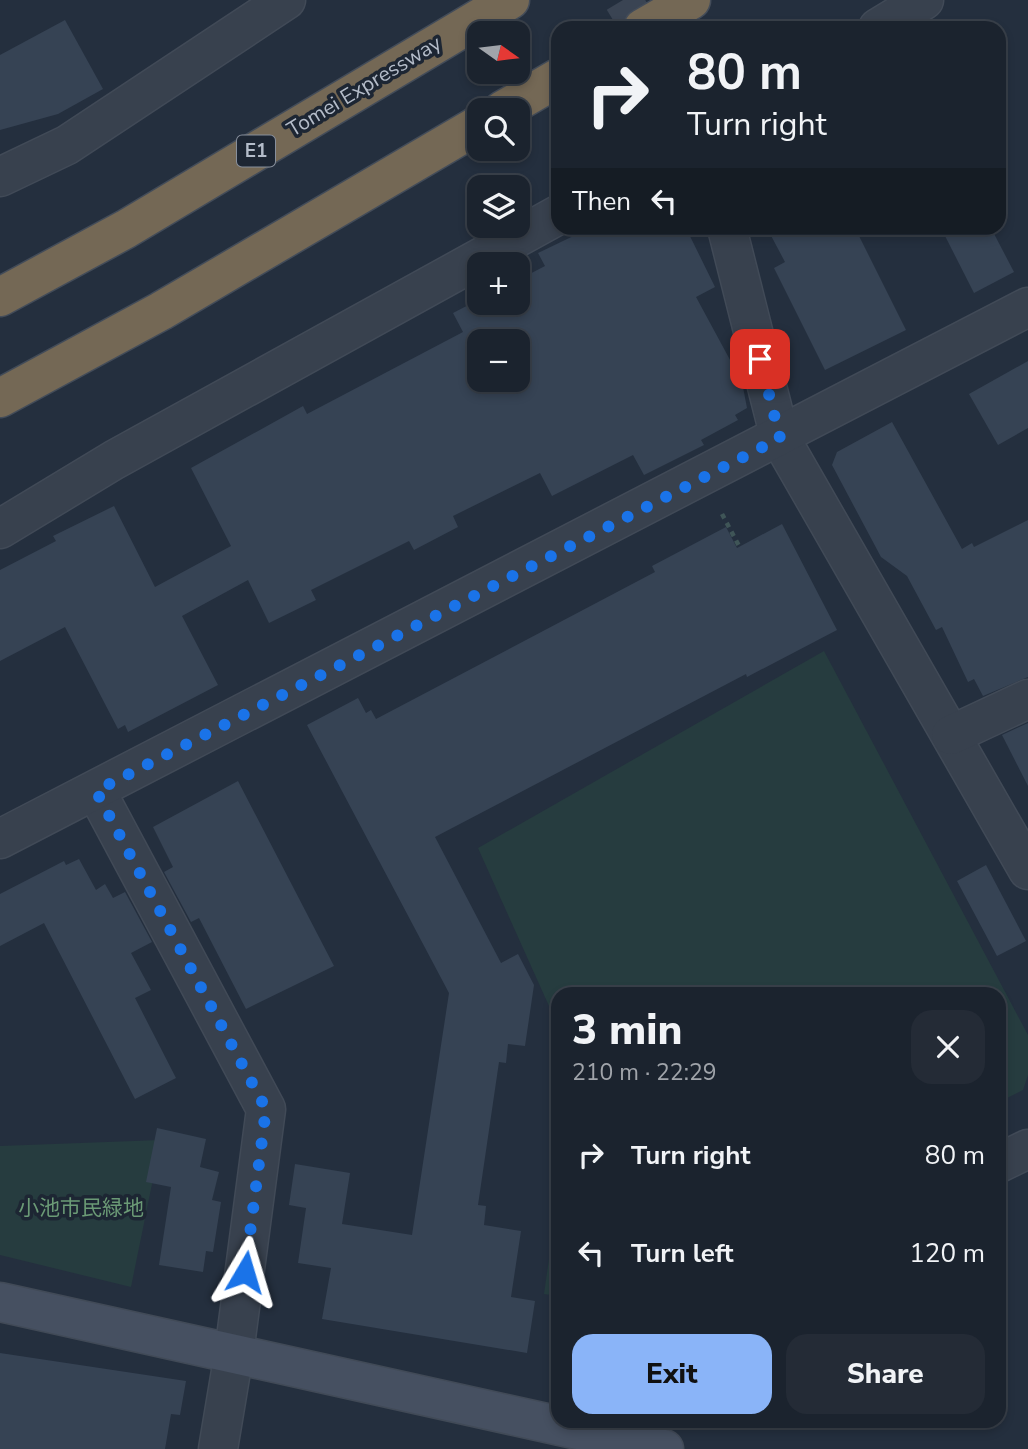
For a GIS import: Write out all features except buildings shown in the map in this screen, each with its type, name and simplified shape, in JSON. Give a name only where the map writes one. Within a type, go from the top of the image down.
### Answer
[{"type":"highway","name":"Tomei Expressway","points":[[0,297],[126,229],[510,0]]},
{"type":"highway","points":[[655,21],[691,0]]},
{"type":"highway","points":[[524,98],[551,82]]},
{"type":"highway","points":[[0,398],[162,311],[467,132]]},
{"type":"street","points":[[0,177],[67,145],[286,0]]},
{"type":"street","points":[[890,21],[924,0]]},
{"type":"street","points":[[0,529],[114,460],[551,219]]},
{"type":"street","points":[[729,235],[780,438],[1028,870]]},
{"type":"street","points":[[0,839],[780,438],[1028,307]]},
{"type":"street","points":[[951,735],[1028,699]]},
{"type":"street","points":[[96,791],[266,1109],[234,1353],[218,1449]]},
{"type":"street","points":[[1006,1160],[1028,1149]]},
{"type":"street","points":[[0,1302],[551,1418]]},
{"type":"street","points":[[593,1428],[664,1449]]},
{"type":"path","points":[[722,514],[739,546]]},
{"type":"green space","points":[[824,651],[1002,987],[551,987],[551,1010],[478,848]]},
{"type":"green space","points":[[1006,994],[1028,1035],[1028,1075],[1023,1090],[1006,1098]]},
{"type":"green space","name":"小池市民緑地","points":[[161,1140],[131,1287],[0,1255],[0,1146]]},
{"type":"green space","points":[[551,1244],[551,1295],[544,1294]]},
{"type":"tunnel","points":[[623,0],[636,21]]},
{"type":"route","points":[[245,1272],[266,1109],[96,791],[780,438],[760,359]]}]
